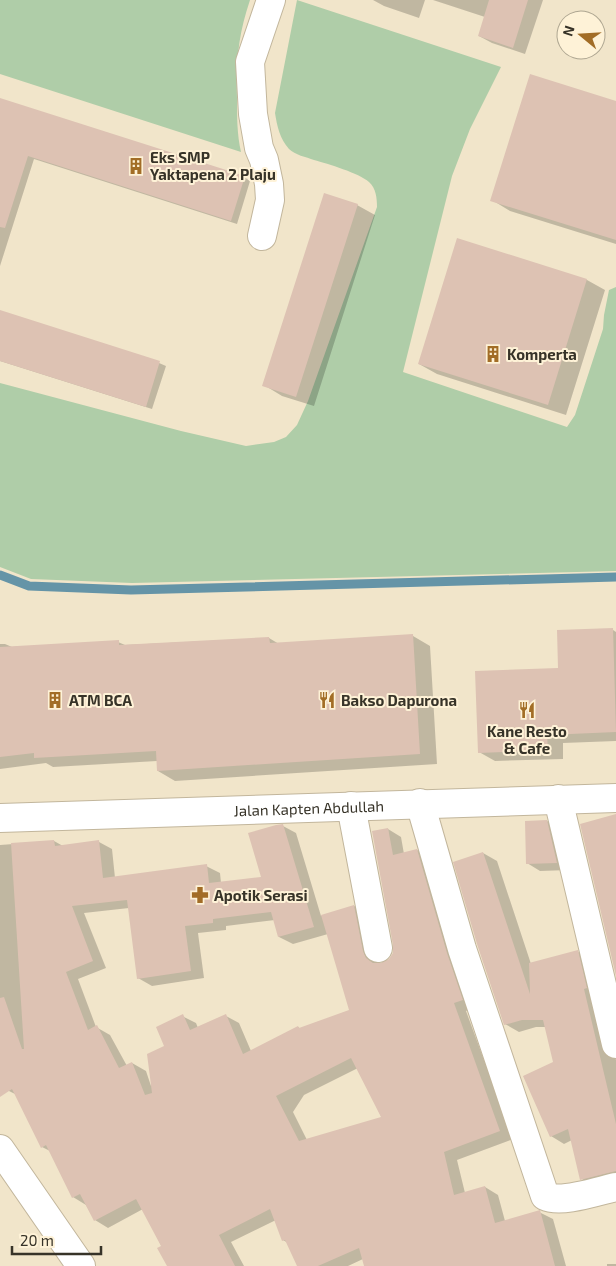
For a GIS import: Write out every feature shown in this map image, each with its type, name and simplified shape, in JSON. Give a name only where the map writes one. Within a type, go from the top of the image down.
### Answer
[{"type":"street","points":[[262,236],[270,200],[269,184],[264,160],[259,148],[253,114],[250,62],[271,0]]},
{"type":"street","name":"Jalan Kapten Abdullah","points":[[0,818],[616,798]]},
{"type":"street","points":[[558,799],[616,1044]]},
{"type":"street","points":[[420,803],[462,949],[541,1189],[545,1196],[551,1199],[616,1187]]},
{"type":"street","points":[[351,806],[378,948]]},
{"type":"street","points":[[0,1149],[81,1266]]},
{"type":"green space","points":[[0,0],[250,0],[240,37],[238,60],[237,119],[241,152],[0,74]]},
{"type":"green space","points":[[297,0],[501,67],[470,129],[452,176],[403,372],[567,427],[575,415],[603,329],[609,290],[616,287],[616,571],[132,583],[31,579],[0,567],[0,383],[181,431],[246,446],[274,442],[286,437],[297,425],[308,401],[377,207],[375,190],[369,182],[351,172],[294,153],[283,141],[279,132],[275,113]]},
{"type":"building","points":[[489,0],[528,0],[513,48],[478,36]]},
{"type":"building","points":[[530,74],[616,101],[616,240],[490,201]]},
{"type":"building","name":"Eks SMP Yaktapena 2 Plaju","points":[[0,98],[245,176],[231,221],[28,156],[5,228],[0,227]]},
{"type":"building","points":[[324,193],[358,204],[296,397],[262,386]]},
{"type":"building","points":[[457,238],[587,279],[548,405],[418,364]]},
{"type":"building","points":[[0,310],[160,361],[146,407],[0,361]]},
{"type":"building","points":[[613,628],[616,732],[547,735],[548,750],[478,753],[475,671],[558,668],[557,630]]},
{"type":"building","points":[[413,634],[420,754],[157,771],[156,751],[34,758],[34,753],[0,757],[0,647],[119,640],[119,645],[269,637],[270,643]]},
{"type":"building","points":[[616,814],[616,976],[580,824]]},
{"type":"building","points":[[547,820],[557,863],[526,864],[525,821]]},
{"type":"building","points":[[283,824],[314,927],[278,937],[271,912],[213,919],[213,923],[185,926],[191,971],[137,979],[127,900],[72,906],[93,961],[66,972],[88,1030],[97,1025],[119,1068],[132,1062],[145,1095],[152,1093],[147,1054],[164,1046],[156,1027],[183,1014],[190,1030],[226,1014],[243,1054],[298,1026],[299,1028],[349,1010],[321,915],[354,905],[366,958],[373,963],[381,963],[389,959],[393,953],[393,945],[372,831],[388,828],[393,855],[417,849],[447,953],[463,1000],[454,1003],[500,1131],[444,1152],[454,1195],[485,1186],[495,1223],[540,1210],[555,1266],[364,1266],[359,1248],[318,1266],[297,1266],[285,1240],[282,1241],[270,1209],[219,1235],[235,1266],[167,1266],[157,1248],[161,1246],[136,1199],[94,1221],[80,1194],[72,1198],[46,1145],[41,1148],[12,1089],[0,1097],[0,998],[4,997],[22,1049],[24,1049],[11,843],[54,840],[55,846],[99,840],[103,878],[207,864],[209,883],[261,877],[248,833]],"holes":[[[351,1058],[381,1117],[299,1141],[276,1096]]]},
{"type":"building","points":[[483,852],[530,994],[529,963],[578,950],[587,988],[584,989],[616,1124],[616,1171],[580,1180],[568,1129],[550,1137],[523,1076],[553,1062],[543,1020],[522,1020],[504,1025],[477,944],[453,862]]},
{"type":"waterway","points":[[0,575],[29,586],[131,590],[616,577]]},
{"type":"place","name":"Eks SMP Yaktapena 2 Plaju","points":[[136,166]]},
{"type":"place","name":"Komperta","points":[[493,354]]},
{"type":"place","name":"ATM BCA","points":[[55,700]]},
{"type":"place","name":"Bakso Dapurona","points":[[327,700]]},
{"type":"place","name":"Kane Resto & Cafe","points":[[527,710]]},
{"type":"place","name":"Apotik Serasi","points":[[200,895]]}]
